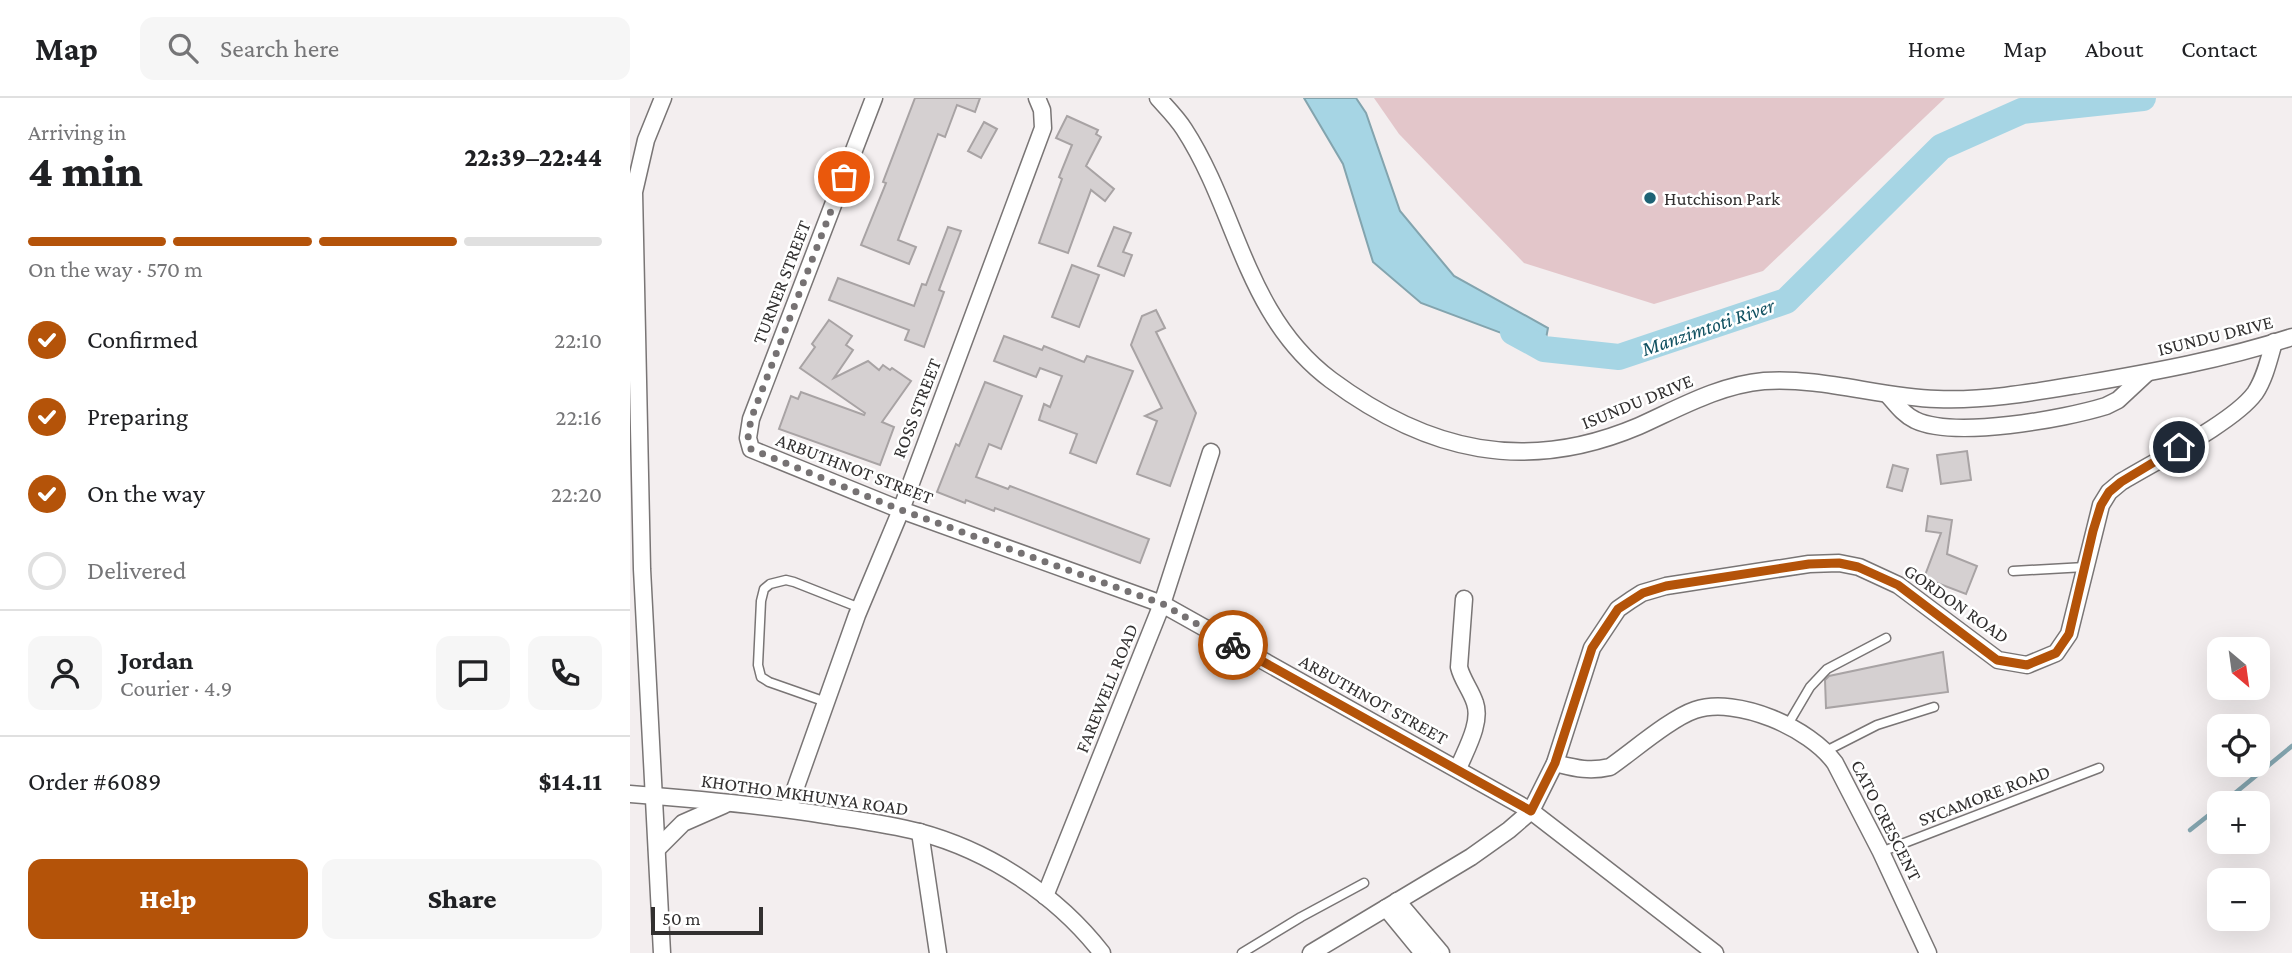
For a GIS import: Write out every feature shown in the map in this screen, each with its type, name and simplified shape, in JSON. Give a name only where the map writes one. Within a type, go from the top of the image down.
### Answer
[{"type":"street","points":[[663,98],[646,140],[634,192],[642,569],[663,953]]},
{"type":"street","name":"TURNER STREET","points":[[749,444],[751,419],[874,98]]},
{"type":"street","name":"ROSS STREET","points":[[788,809],[860,608],[901,510],[1043,128],[1042,110],[1037,98]]},
{"type":"street","name":"ISUNDU DRIVE","points":[[1158,98],[1183,127],[1206,169],[1245,263],[1282,329],[1328,378],[1386,417],[1448,442],[1504,452],[1537,453],[1582,446],[1635,428],[1717,391],[1762,382],[1820,383],[1888,395],[1972,399],[2016,395],[2147,373],[2292,337]]},
{"type":"street","name":"GORDON ROAD","points":[[1531,811],[1555,763],[1592,648],[1618,609],[1643,593],[1666,586],[1809,564],[1839,563],[1858,567],[1898,585],[1997,660],[2027,665],[2056,653],[2069,634],[2101,505],[2109,492],[2238,410],[2255,393],[2274,342]]},
{"type":"street","name":"ISUNDU DRIVE","points":[[1888,395],[1903,412],[1916,421],[1965,428],[2001,425],[2091,411],[2106,406],[2118,400],[2147,373]]},
{"type":"street","name":"ARBUTHNOT STREET","points":[[749,444],[751,449],[768,457],[901,510],[1163,604],[1531,811],[1715,953]]},
{"type":"street","name":"FAREWELL ROAD","points":[[1045,896],[1163,604],[1211,452]]},
{"type":"street","points":[[1458,769],[1477,708],[1459,667],[1464,599]]},
{"type":"street","name":"CATO CRESCENT","points":[[1555,763],[1581,770],[1610,767],[1695,710],[1720,706],[1764,716],[1801,733],[1826,751],[1881,852],[1928,953]]},
{"type":"street","name":"KHOTHO MKHUNYA ROAD","points":[[630,794],[788,809],[920,832],[959,845],[1027,882],[1090,937],[1102,953]]},
{"type":"street","points":[[657,849],[683,823],[730,803]]},
{"type":"street","points":[[1315,952],[1471,857],[1531,811]]},
{"type":"street","points":[[920,832],[938,953]]},
{"type":"street","points":[[1392,905],[1423,953]]},
{"type":"street","points":[[1392,905],[1441,953]]},
{"type":"lane","points":[[2013,571],[2085,567]]},
{"type":"lane","points":[[826,702],[761,677],[758,665],[762,593],[770,583],[786,580],[860,608]]},
{"type":"lane","points":[[1787,726],[1810,687],[1827,669],[1886,638]]},
{"type":"lane","points":[[1826,751],[1877,725],[1934,707]]},
{"type":"lane","name":"SYCAMORE ROAD","points":[[1881,852],[2098,768]]},
{"type":"lane","points":[[1242,953],[1364,883]]},
{"type":"shaded area","name":"Hutchison Park","points":[[1374,98],[1945,98],[1763,271],[1654,304],[1524,263],[1399,134]]},
{"type":"water","points":[[1304,98],[1356,98],[1366,113],[1400,211],[1454,276],[1548,328],[1544,349],[1421,303],[1373,262],[1343,164]]},
{"type":"building","points":[[915,98],[980,98],[975,112],[957,105],[945,137],[938,134],[898,240],[916,247],[909,264],[861,245]]},
{"type":"building","points":[[1067,116],[1098,130],[1096,134],[1101,137],[1086,166],[1114,189],[1105,201],[1091,190],[1068,253],[1039,243],[1062,179],[1059,177],[1072,145],[1056,138]]},
{"type":"building","points":[[984,122],[997,129],[981,158],[968,151]]},
{"type":"building","points":[[948,227],[961,231],[939,290],[944,292],[924,347],[905,340],[909,330],[829,300],[838,278],[914,306],[922,284],[926,285]]},
{"type":"building","points":[[1114,227],[1131,233],[1123,252],[1132,255],[1124,276],[1098,266]]},
{"type":"building","points":[[1072,265],[1099,275],[1079,327],[1052,317]]},
{"type":"building","points":[[1156,310],[1165,328],[1156,332],[1196,413],[1170,486],[1137,474],[1157,421],[1145,416],[1162,408],[1131,345],[1142,316]]},
{"type":"building","points":[[829,320],[852,336],[846,345],[853,350],[834,378],[868,361],[879,370],[883,365],[890,370],[892,368],[911,381],[882,422],[894,427],[880,465],[779,429],[791,396],[798,399],[801,392],[864,415],[865,413],[800,368],[815,347],[812,344]]},
{"type":"building","points":[[1004,336],[1042,350],[1044,346],[1084,362],[1087,356],[1133,371],[1096,463],[1070,453],[1077,434],[1039,420],[1044,404],[1050,407],[1062,376],[1040,368],[1036,377],[994,361]]},
{"type":"building","points":[[985,382],[1022,396],[1001,449],[989,444],[976,477],[1008,489],[1010,486],[1149,539],[1140,563],[995,508],[994,511],[966,500],[965,503],[937,492]]},
{"type":"building","points":[[1967,451],[1971,480],[1941,484],[1937,455]]},
{"type":"building","points":[[1893,465],[1908,469],[1902,491],[1887,487]]},
{"type":"building","points":[[1928,516],[1952,520],[1947,554],[1977,566],[1966,594],[1924,578],[1941,533],[1926,531]]},
{"type":"building","points":[[1943,652],[1948,692],[1826,708],[1825,680],[1829,676]]},
{"type":"waterway","name":"Manzimtoti River","points":[[1513,332],[1544,349],[1619,357],[1786,301],[1941,147],[2022,111],[2143,98]]},
{"type":"waterway","points":[[2238,791],[2292,746]]},
{"type":"waterway","points":[[2190,830],[2207,817]]},
{"type":"way so far","points":[[844,177],[751,419],[748,438],[751,449],[901,510],[1163,604],[1233,645]]},
{"type":"place","name":"Hutchison Park","points":[[1650,198]]},
{"type":"route","points":[[1233,645],[1531,811],[1555,763],[1592,648],[1618,609],[1643,593],[1666,586],[1809,564],[1839,563],[1877,574],[1898,585],[1997,660],[2027,665],[2056,653],[2069,634],[2093,531],[2101,505],[2109,492],[2179,447]]}]
